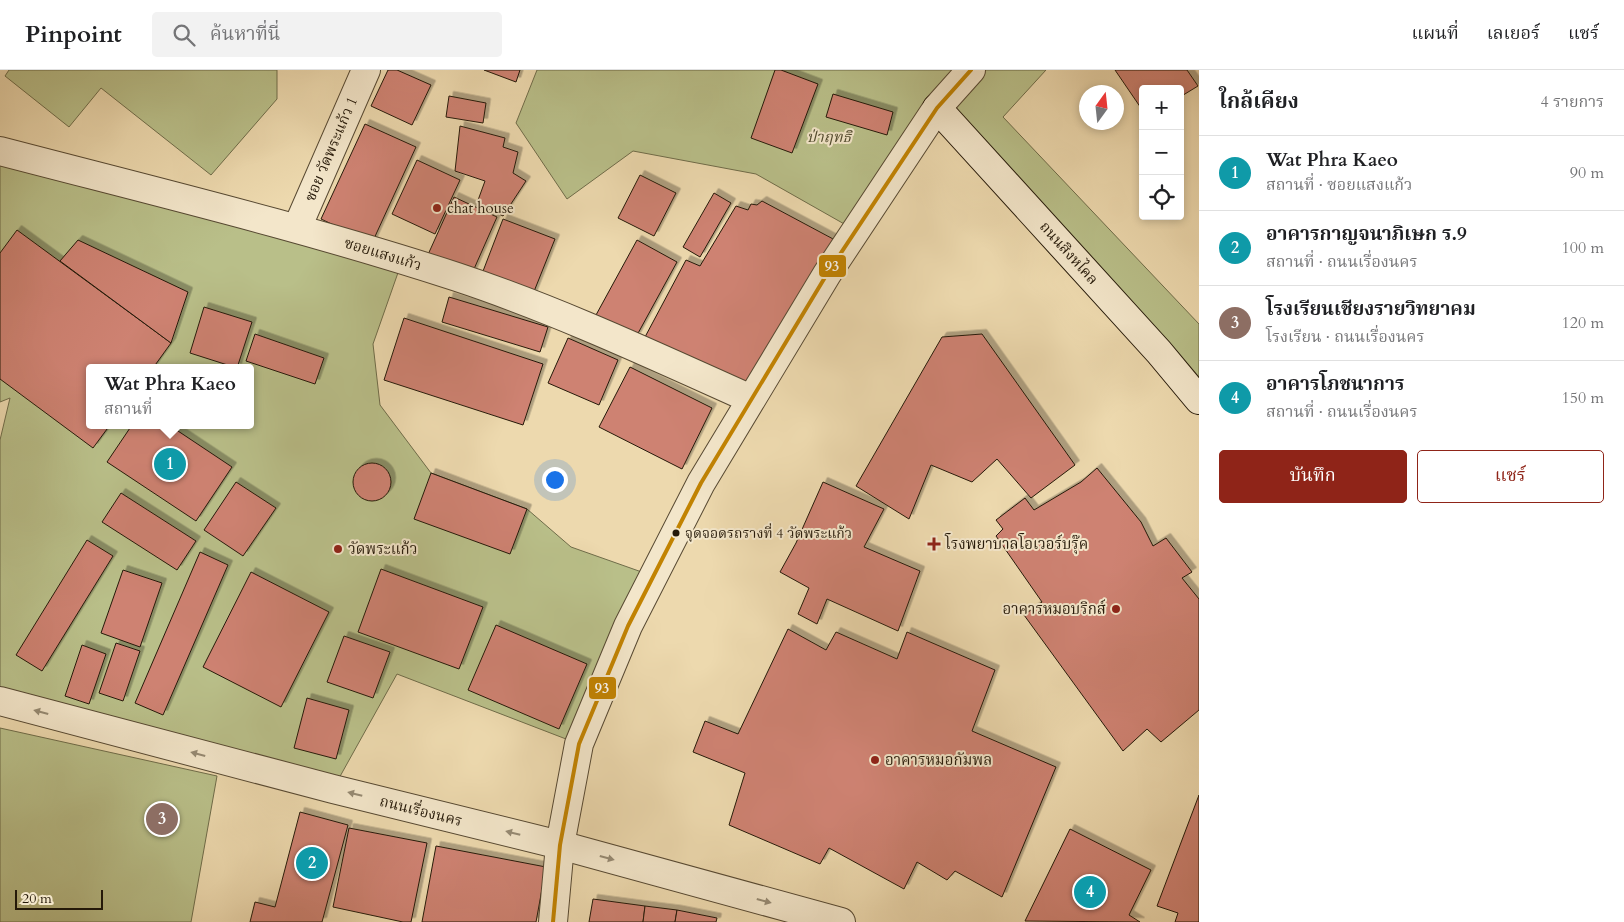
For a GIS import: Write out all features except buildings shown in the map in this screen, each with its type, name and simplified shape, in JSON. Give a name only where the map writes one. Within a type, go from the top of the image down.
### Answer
[{"type":"street","points":[[553,922],[560,845],[579,744],[628,626],[701,483],[827,274],[937,108],[971,70]]},
{"type":"street","name":"ซอย วัดพระแก้ว 1","points":[[297,228],[360,72]]},
{"type":"street","name":"ถนนสิงหไคล","points":[[937,108],[1159,352],[1199,400]]},
{"type":"street","name":"ซอยแสงแก้ว","points":[[0,151],[297,228],[458,278],[586,326],[751,399]]},
{"type":"street","name":"ถนนเรื่องนคร","points":[[0,702],[333,789],[560,845],[841,922]]},
{"type":"green space","points":[[9,70],[277,70],[277,99],[211,175],[101,88],[69,127],[5,76]]},
{"type":"green space","name":"ป่าฤทธิ","points":[[537,70],[1046,70],[1003,117],[1199,324],[1199,390],[938,108],[846,225],[756,174],[633,151],[567,199],[516,123]]},
{"type":"green space","name":"วัดพระแก้ว","points":[[0,154],[400,267],[373,344],[380,405],[431,473],[527,509],[571,547],[653,576],[579,744],[397,674],[333,789],[0,701],[0,440],[10,398],[0,402]]},
{"type":"green space","points":[[0,728],[217,776],[191,922],[0,922]]},
{"type":"transit line","name":"93","points":[[553,922],[560,845],[579,744],[628,626],[701,483],[827,274],[937,108],[971,70]]},
{"type":"place","name":"chat house","points":[[437,208]]},
{"type":"place","name":"Wat Phra Kaeo","points":[[170,464]]},
{"type":"place","name":"จุดจอดรถรางที่ 4 วัดพระแก้ว","points":[[676,533]]},
{"type":"place","name":"โรงพยาบาลโอเวอร์บรุ๊ค","points":[[934,544]]},
{"type":"place","name":"วัดพระแก้ว","points":[[338,549]]},
{"type":"place","name":"อาคารหมอบริกส์","points":[[1116,609]]},
{"type":"place","name":"อาคารหมอกัมพล","points":[[875,760]]},
{"type":"place","name":"โรงเรียนเชียงรายวิทยาคม","points":[[162,819]]},
{"type":"place","name":"อาคารกาญจนาภิเษก ร.9","points":[[312,863]]},
{"type":"place","name":"อาคารโภชนาการ","points":[[1090,892]]}]
